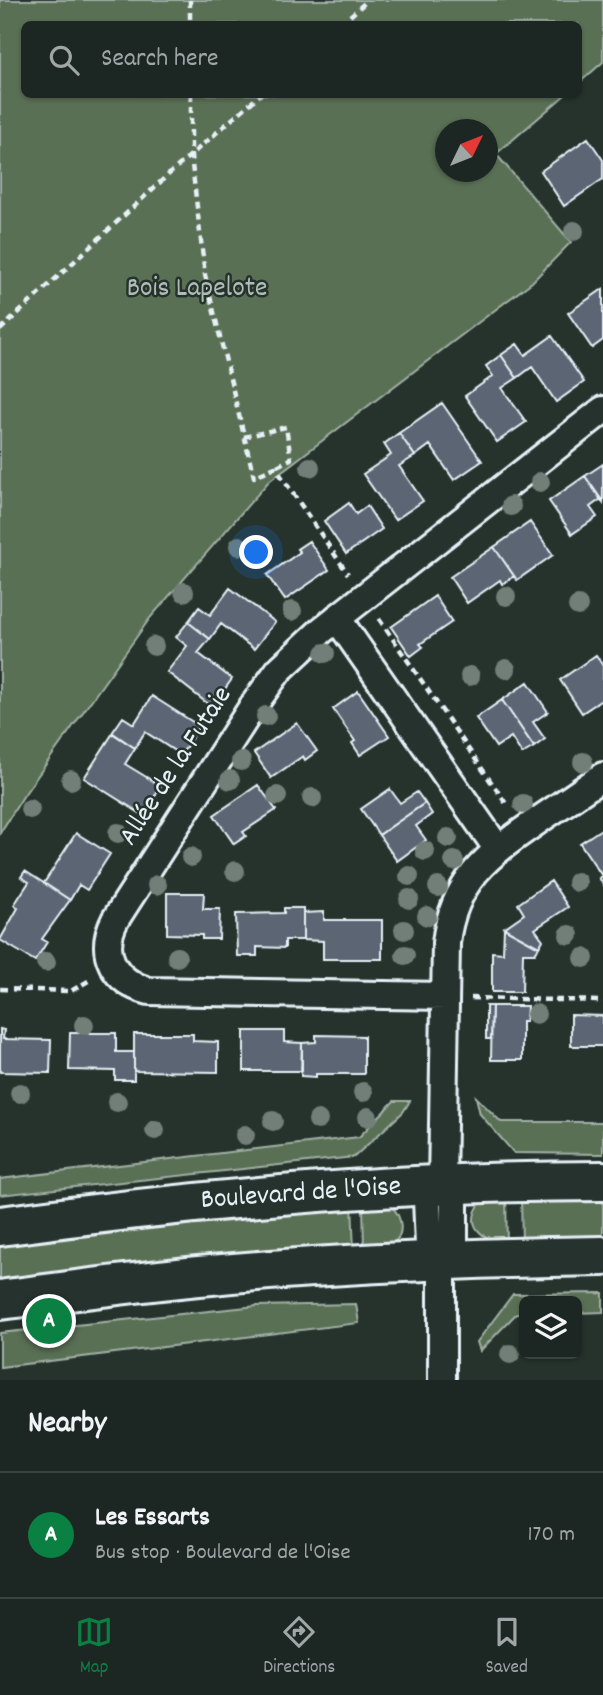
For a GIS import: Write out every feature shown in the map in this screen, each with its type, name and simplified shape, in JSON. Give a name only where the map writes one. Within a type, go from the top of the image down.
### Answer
[{"type":"main road","name":"Boulevard de l'Oise","points":[[0,1226],[220,1201],[512,1181],[603,1181]]},
{"type":"main road","points":[[0,1300],[210,1275],[351,1264],[603,1256]]},
{"type":"street","name":"Allée de la Futaie","points":[[458,997],[149,990],[122,977],[107,953],[107,939],[115,920],[262,692],[287,662],[337,618],[603,410]]},
{"type":"street","points":[[337,618],[497,848]]},
{"type":"street","points":[[442,1380],[442,1260],[454,1244],[454,1201],[442,1185],[458,997],[448,924],[465,885],[497,848],[603,776]]},
{"type":"path","points":[[190,0],[190,21]]},
{"type":"path","points":[[344,21],[368,0]]},
{"type":"path","points":[[191,98],[191,156],[205,275],[243,437],[254,477],[291,459],[286,427],[243,437]]},
{"type":"path","points":[[0,330],[256,98]]},
{"type":"path","points":[[275,467],[507,805]]},
{"type":"path","points":[[0,989],[71,991],[96,976]]},
{"type":"path","points":[[458,997],[603,1001]]},
{"type":"green space","name":"Bois Lapelote","points":[[0,0],[603,0],[603,62],[582,80],[582,21],[21,21],[21,98],[561,98],[498,152],[498,119],[435,119],[435,182],[498,182],[498,156],[571,242],[532,282],[269,481],[150,618],[0,833]]},
{"type":"green space","points":[[476,1097],[501,1122],[603,1122],[603,1154],[514,1153],[480,1114]]},
{"type":"green space","points":[[394,1101],[410,1101],[403,1112],[354,1157],[0,1195],[0,1179],[359,1137]]},
{"type":"green space","points":[[603,1193],[603,1242],[522,1243],[521,1195]]},
{"type":"green space","points":[[506,1196],[507,1243],[483,1235],[474,1218],[482,1201]]},
{"type":"green space","points":[[352,1203],[354,1251],[0,1288],[0,1239]]},
{"type":"green space","points":[[363,1203],[391,1206],[395,1210],[401,1227],[394,1242],[382,1248],[364,1250]]},
{"type":"green space","points":[[603,1293],[603,1312],[582,1313],[582,1296],[519,1296],[519,1314],[480,1351],[477,1342],[513,1294]]},
{"type":"green space","points":[[356,1304],[359,1323],[0,1367],[0,1333],[257,1306]]},
{"type":"building","points":[[588,138],[603,160],[603,179],[564,206],[541,171]]},
{"type":"building","points":[[603,289],[603,340],[592,348],[568,313]]},
{"type":"building","points":[[552,336],[584,382],[556,402],[532,367],[517,378],[501,355],[517,344],[525,355]]},
{"type":"building","points":[[501,355],[517,378],[502,388],[526,422],[497,442],[465,396],[493,376],[486,366]]},
{"type":"building","points":[[442,403],[482,461],[454,480],[430,445],[415,456],[399,433]]},
{"type":"building","points":[[399,433],[415,456],[399,466],[423,501],[395,520],[363,474],[391,455],[384,444]]},
{"type":"building","points":[[603,464],[603,503],[585,476]]},
{"type":"building","points":[[585,476],[601,499],[590,507],[597,517],[572,534],[549,501]]},
{"type":"building","points":[[349,503],[356,514],[367,506],[382,529],[346,554],[324,521]]},
{"type":"building","points":[[530,522],[553,555],[517,580],[494,547]]},
{"type":"building","points":[[309,541],[329,570],[285,600],[267,575],[300,552],[297,549]]},
{"type":"building","points":[[494,547],[514,576],[502,584],[500,580],[467,603],[450,577]]},
{"type":"building","points":[[230,588],[275,622],[254,649],[221,624],[210,639],[188,622],[199,607],[210,615]]},
{"type":"building","points":[[435,596],[452,622],[420,644],[423,647],[411,656],[391,627]]},
{"type":"building","points":[[188,622],[210,639],[198,653],[232,679],[212,707],[167,672],[187,646],[176,637]]},
{"type":"building","points":[[596,655],[603,666],[603,699],[582,713],[560,680]]},
{"type":"building","points":[[528,682],[548,712],[533,722],[545,739],[534,747],[502,700]]},
{"type":"building","points":[[358,691],[389,736],[360,755],[352,743],[355,741],[333,709]]},
{"type":"building","points":[[152,696],[199,726],[181,755],[145,732],[135,748],[112,733],[123,717],[134,724]]},
{"type":"building","points":[[502,700],[534,747],[522,754],[511,737],[496,747],[476,718]]},
{"type":"building","points":[[297,723],[317,751],[305,760],[303,756],[271,778],[254,753]]},
{"type":"building","points":[[113,733],[135,748],[125,764],[161,786],[143,815],[84,778]]},
{"type":"building","points":[[258,785],[276,810],[243,832],[246,836],[234,844],[214,815]]},
{"type":"building","points":[[390,789],[400,803],[417,792],[425,803],[379,835],[361,809]]},
{"type":"building","points":[[425,803],[432,814],[416,826],[426,840],[397,861],[379,835]]},
{"type":"building","points":[[603,828],[603,884],[599,878],[602,876],[580,843]]},
{"type":"building","points":[[76,833],[110,854],[87,890],[79,885],[70,900],[44,883]]},
{"type":"building","points":[[25,871],[70,900],[42,939],[47,942],[35,961],[0,940],[18,908],[14,905],[29,882],[21,877]]},
{"type":"building","points":[[551,881],[568,907],[535,929],[543,940],[539,947],[504,928],[524,914],[518,904]]},
{"type":"building","points":[[167,893],[204,893],[203,909],[220,909],[219,939],[202,939],[202,935],[167,934]]},
{"type":"building","points":[[284,908],[303,908],[303,940],[285,940],[285,948],[257,947],[257,956],[237,956],[236,914],[284,913]]},
{"type":"building","points":[[324,912],[324,920],[382,920],[382,959],[323,959],[323,941],[303,940],[303,913]]},
{"type":"building","points":[[504,928],[539,947],[535,953],[523,953],[522,992],[492,992],[492,952],[503,953]]},
{"type":"building","points":[[486,1006],[492,1006],[491,1039],[486,1039]]},
{"type":"building","points":[[492,1006],[527,1006],[526,1021],[522,1021],[522,1060],[491,1060]]},
{"type":"building","points":[[571,1015],[603,1016],[603,1046],[571,1046]]},
{"type":"building","points":[[0,1029],[4,1030],[3,1039],[51,1040],[50,1073],[0,1072]]},
{"type":"building","points":[[244,1031],[284,1031],[284,1042],[302,1043],[302,1071],[244,1071]]},
{"type":"building","points":[[70,1033],[116,1033],[116,1052],[134,1052],[134,1080],[115,1080],[115,1071],[69,1070]]},
{"type":"building","points":[[134,1034],[193,1034],[193,1041],[218,1042],[218,1072],[134,1071]]},
{"type":"building","points":[[316,1035],[364,1036],[364,1074],[301,1076],[302,1043],[316,1042]]},
{"type":"place","name":"Les Essarts","points":[[49,1321]]}]
